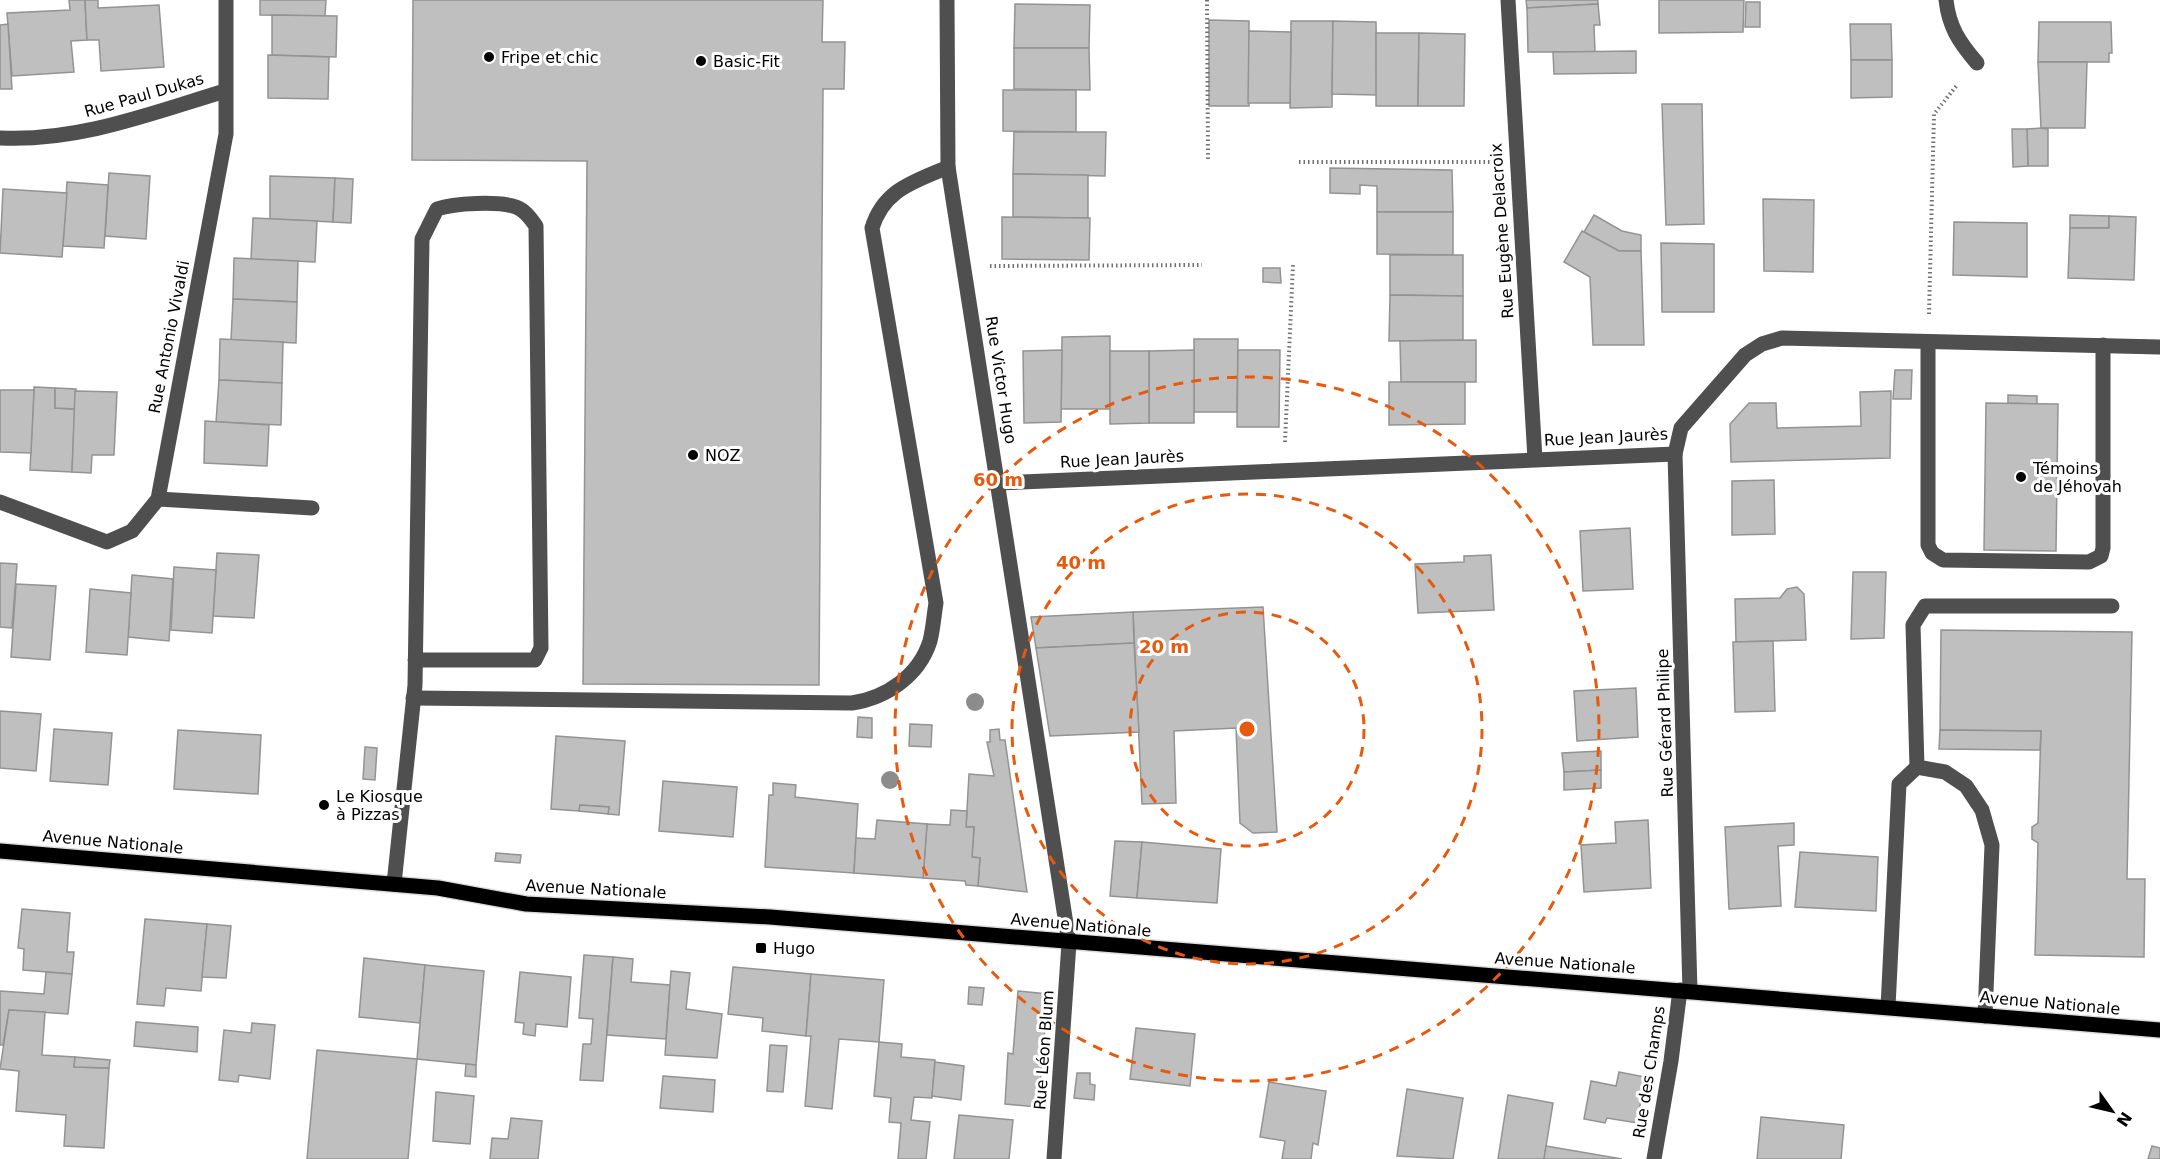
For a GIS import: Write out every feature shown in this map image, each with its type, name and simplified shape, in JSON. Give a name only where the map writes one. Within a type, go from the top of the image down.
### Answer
[{"type":"main road","name":"Avenue Nationale","points":[[0,851],[438,888],[526,904],[771,917],[2160,1030]]},
{"type":"street","name":"Rue Antonio Vivaldi","points":[[0,502],[108,542],[132,531],[158,499],[225,134],[226,0]]},
{"type":"street","name":"Rue Victor Hugo","points":[[947,0],[948,167],[1069,943]]},
{"type":"street","name":"Rue Eugène Delacroix","points":[[1508,0],[1535,459]]},
{"type":"street","points":[[1946,0],[1948,20],[1958,40],[1977,63]]},
{"type":"street","name":"Rue Paul Dukas","points":[[0,138],[17,139],[98,130],[225,91]]},
{"type":"street","points":[[413,698],[852,703],[871,700],[893,689],[910,674],[929,643],[936,603],[872,228],[877,212],[897,189],[948,167]]},
{"type":"street","points":[[394,884],[415,660],[423,238],[437,209],[454,203],[517,207],[536,226],[541,648],[535,660],[415,660]]},
{"type":"street","name":"Rue Jean Jaurès","points":[[999,483],[1675,454],[1681,428],[1745,355],[1762,344],[1782,338],[2160,346]]},
{"type":"street","points":[[1928,342],[1928,545],[1932,553],[1943,560],[2089,562],[2100,556],[2103,548],[2103,345]]},
{"type":"street","name":"Rue Gérard Philipe","points":[[1675,454],[1685,990]]},
{"type":"street","points":[[158,499],[312,508]]},
{"type":"street","points":[[1888,1007],[1899,784],[1917,767],[1913,625],[1926,606],[2112,606]]},
{"type":"street","points":[[1917,767],[1945,772],[1966,786],[1982,810],[1992,845],[1985,1016]]},
{"type":"street","name":"Rue Léon Blum","points":[[1054,1159],[1069,943]]},
{"type":"street","name":"Rue des Champs","points":[[1653,1159],[1685,990]]},
{"type":"path","points":[[1207,0],[1208,159]]},
{"type":"path","points":[[1928,342],[1934,114],[1977,63]]},
{"type":"path","points":[[1299,162],[1516,162]]},
{"type":"path","points":[[964,266],[1202,265]]},
{"type":"path","points":[[1287,470],[1285,432],[1293,265]]},
{"type":"building","points":[[69,0],[85,0],[87,40],[71,41],[74,72],[12,76],[7,13],[70,10]]},
{"type":"building","points":[[85,0],[98,0],[98,8],[159,5],[164,67],[101,71],[99,40],[87,40]]},
{"type":"building","points":[[260,0],[326,0],[325,16],[260,15]]},
{"type":"building","points":[[413,0],[823,0],[822,42],[845,42],[844,89],[823,89],[819,685],[583,684],[587,161],[412,160]]},
{"type":"building","points":[[1526,0],[1598,0],[1598,4],[1527,8]]},
{"type":"building","points":[[1659,0],[1744,0],[1743,32],[1659,33]]},
{"type":"building","points":[[1746,2],[1760,2],[1760,27],[1745,27]]},
{"type":"building","points":[[1015,4],[1090,5],[1089,48],[1014,48]]},
{"type":"building","points":[[1598,4],[1600,25],[1594,25],[1595,52],[1528,52],[1527,8]]},
{"type":"building","points":[[272,15],[337,16],[336,57],[272,55]]},
{"type":"building","points":[[1209,20],[1249,21],[1249,106],[1209,106]]},
{"type":"building","points":[[1291,21],[1333,21],[1332,107],[1290,108]]},
{"type":"building","points":[[1333,21],[1376,22],[1377,95],[1332,94]]},
{"type":"building","points":[[2039,22],[2111,22],[2112,53],[2109,53],[2109,62],[2038,62]]},
{"type":"building","points":[[8,24],[12,89],[0,89],[0,25]]},
{"type":"building","points":[[1850,24],[1891,24],[1892,60],[1851,60]]},
{"type":"building","points":[[1249,31],[1291,32],[1290,103],[1248,103]]},
{"type":"building","points":[[1376,33],[1419,33],[1418,106],[1376,106]]},
{"type":"building","points":[[1419,33],[1465,34],[1464,106],[1418,106]]},
{"type":"building","points":[[1014,48],[1089,48],[1090,90],[1014,89]]},
{"type":"building","points":[[1636,51],[1636,73],[1554,74],[1553,52]]},
{"type":"building","points":[[268,55],[329,57],[328,99],[268,98]]},
{"type":"building","points":[[1851,60],[1892,60],[1892,97],[1851,98]]},
{"type":"building","points":[[2038,62],[2087,62],[2085,128],[2041,128]]},
{"type":"building","points":[[1003,90],[1076,90],[1076,132],[1003,131]]},
{"type":"building","points":[[1662,104],[1702,104],[1704,224],[1666,225]]},
{"type":"building","points":[[2012,129],[2027,129],[2028,166],[2013,167]]},
{"type":"building","points":[[2027,129],[2048,129],[2048,166],[2028,166]]},
{"type":"building","points":[[1014,132],[1106,132],[1105,176],[1013,174]]},
{"type":"building","points":[[1330,168],[1452,170],[1453,212],[1377,212],[1377,186],[1360,185],[1360,194],[1330,193]]},
{"type":"building","points":[[109,173],[150,176],[146,239],[105,236]]},
{"type":"building","points":[[1013,174],[1088,175],[1088,218],[1013,217]]},
{"type":"building","points":[[270,176],[335,178],[333,222],[270,219]]},
{"type":"building","points":[[335,178],[353,179],[351,223],[333,222]]},
{"type":"building","points":[[67,182],[108,185],[104,248],[63,246]]},
{"type":"building","points":[[3,189],[67,193],[62,257],[0,253]]},
{"type":"building","points":[[1763,199],[1814,200],[1813,272],[1764,271]]},
{"type":"building","points":[[1377,212],[1453,212],[1453,255],[1377,254]]},
{"type":"building","points":[[1594,215],[1622,231],[1641,235],[1641,251],[1619,251],[1584,232]]},
{"type":"building","points":[[2070,215],[2109,216],[2109,228],[2070,228]]},
{"type":"building","points":[[2109,216],[2136,217],[2134,280],[2068,278],[2070,228],[2109,228]]},
{"type":"building","points":[[1002,217],[1090,218],[1089,260],[1002,259]]},
{"type":"building","points":[[253,218],[317,221],[315,262],[251,259]]},
{"type":"building","points":[[1954,222],[2027,223],[2027,277],[1953,275]]},
{"type":"building","points":[[1582,231],[1619,251],[1641,251],[1644,345],[1593,345],[1590,277],[1564,262]]},
{"type":"building","points":[[1661,243],[1714,244],[1714,312],[1662,312]]},
{"type":"building","points":[[1390,255],[1463,255],[1463,296],[1390,295]]},
{"type":"building","points":[[234,258],[298,261],[297,302],[233,299]]},
{"type":"building","points":[[1263,268],[1280,268],[1281,283],[1263,282]]},
{"type":"building","points":[[1390,295],[1463,296],[1463,340],[1389,341]]},
{"type":"building","points":[[233,299],[297,302],[296,343],[231,340]]},
{"type":"building","points":[[1110,336],[1110,409],[1061,409],[1062,337]]},
{"type":"building","points":[[220,339],[283,342],[282,383],[219,380]]},
{"type":"building","points":[[1194,339],[1238,339],[1237,412],[1194,412]]},
{"type":"building","points":[[1476,340],[1476,382],[1401,382],[1400,341]]},
{"type":"building","points":[[1062,350],[1061,422],[1024,423],[1023,351]]},
{"type":"building","points":[[1194,350],[1194,423],[1149,423],[1149,351]]},
{"type":"building","points":[[1238,350],[1280,350],[1279,427],[1237,427]]},
{"type":"building","points":[[1110,351],[1149,351],[1149,423],[1110,424]]},
{"type":"building","points":[[1895,370],[1912,370],[1911,399],[1893,399]]},
{"type":"building","points":[[219,380],[282,383],[281,425],[216,422]]},
{"type":"building","points":[[1389,382],[1465,382],[1465,424],[1389,425]]},
{"type":"building","points":[[34,387],[55,388],[55,408],[75,409],[72,472],[30,470]]},
{"type":"building","points":[[55,388],[76,389],[75,409],[55,408]]},
{"type":"building","points":[[0,390],[34,390],[31,453],[0,452]]},
{"type":"building","points":[[75,391],[117,392],[114,455],[92,455],[91,473],[72,472]]},
{"type":"building","points":[[1891,391],[1890,458],[1731,462],[1730,424],[1749,403],[1776,403],[1777,428],[1861,426],[1860,392]]},
{"type":"building","points":[[2008,395],[2037,396],[2037,404],[2008,403]]},
{"type":"building","name":"Témoins de Jéhovah","points":[[1986,403],[2058,404],[2056,551],[1984,550]]},
{"type":"building","points":[[205,421],[269,425],[267,466],[204,463]]},
{"type":"building","points":[[1774,480],[1775,534],[1732,535],[1732,481]]},
{"type":"building","points":[[1630,528],[1633,589],[1583,591],[1580,531]]},
{"type":"building","points":[[217,553],[259,555],[254,618],[213,616]]},
{"type":"building","points":[[1491,555],[1494,610],[1418,613],[1415,564],[1464,562],[1464,556]]},
{"type":"building","points":[[0,563],[17,564],[12,628],[0,627]]},
{"type":"building","points":[[174,567],[216,570],[212,633],[171,630]]},
{"type":"building","points":[[1853,572],[1886,572],[1884,638],[1851,639]]},
{"type":"building","points":[[132,575],[173,579],[169,641],[128,637]]},
{"type":"building","points":[[16,584],[56,586],[50,660],[11,657]]},
{"type":"building","points":[[1797,587],[1804,594],[1806,640],[1736,642],[1735,599],[1780,598],[1787,589]]},
{"type":"building","points":[[90,589],[131,593],[127,655],[86,652]]},
{"type":"building","points":[[1263,607],[1277,832],[1253,833],[1240,823],[1236,728],[1174,731],[1176,803],[1142,804],[1133,612]]},
{"type":"building","points":[[1133,612],[1134,643],[1036,648],[1031,617]]},
{"type":"building","points":[[1941,630],[2132,632],[2127,879],[2145,879],[2144,957],[2035,955],[2038,843],[2032,839],[2032,827],[2038,823],[2041,731],[1940,730]]},
{"type":"building","points":[[1773,641],[1775,711],[1735,712],[1733,642]]},
{"type":"building","points":[[1134,643],[1139,732],[1050,736],[1036,648]]},
{"type":"building","points":[[1636,688],[1638,737],[1577,741],[1574,691]]},
{"type":"building","points":[[0,711],[41,714],[36,771],[0,768]]},
{"type":"building","points":[[858,717],[872,718],[872,738],[857,737]]},
{"type":"building","points":[[910,724],[932,725],[931,747],[909,746]]},
{"type":"building","points":[[54,729],[112,733],[108,785],[50,781]]},
{"type":"building","points":[[999,729],[1000,740],[1005,740],[1027,892],[978,886],[980,858],[972,857],[974,827],[966,827],[969,774],[994,776],[987,742],[990,742],[990,730]]},
{"type":"building","points":[[178,730],[261,735],[258,794],[174,789]]},
{"type":"building","points":[[1940,730],[2041,731],[2040,750],[1939,749]]},
{"type":"building","points":[[556,736],[625,741],[619,815],[608,814],[609,807],[580,805],[579,811],[551,809]]},
{"type":"building","points":[[365,747],[377,748],[375,780],[363,779]]},
{"type":"building","points":[[1601,751],[1601,770],[1564,772],[1562,753]]},
{"type":"building","points":[[1601,770],[1601,788],[1564,790],[1564,772]]},
{"type":"building","points":[[663,781],[737,787],[733,837],[659,831]]},
{"type":"building","points":[[773,783],[796,785],[795,797],[858,804],[854,873],[765,867],[769,795],[773,795]]},
{"type":"building","points":[[580,805],[609,807],[608,814],[579,811]]},
{"type":"building","points":[[951,810],[967,811],[966,827],[974,827],[972,857],[980,858],[978,886],[966,885],[965,881],[923,878],[927,824],[950,825]]},
{"type":"building","points":[[877,820],[927,824],[923,878],[854,873],[856,838],[875,839]]},
{"type":"building","points":[[1648,820],[1651,888],[1584,892],[1581,845],[1616,843],[1615,822]]},
{"type":"building","points":[[1794,823],[1794,845],[1778,846],[1781,906],[1729,909],[1725,827]]},
{"type":"building","points":[[1115,841],[1142,842],[1137,898],[1110,896]]},
{"type":"building","points":[[1142,842],[1221,849],[1217,903],[1137,898]]},
{"type":"building","points":[[1800,852],[1878,857],[1876,911],[1795,907]]},
{"type":"building","points":[[496,853],[521,855],[520,863],[495,861]]},
{"type":"building","points":[[22,909],[70,913],[67,952],[74,952],[72,974],[23,970],[24,949],[18,948]]},
{"type":"building","points":[[145,919],[207,924],[201,991],[166,988],[164,1006],[137,1004]]},
{"type":"building","points":[[207,924],[231,926],[226,978],[202,977]]},
{"type":"building","points":[[584,955],[613,957],[603,1081],[580,1080],[583,1044],[591,1044],[593,1019],[579,1018]]},
{"type":"building","points":[[613,957],[633,959],[631,982],[670,985],[666,1039],[607,1035]]},
{"type":"building","points":[[364,958],[425,965],[420,1023],[359,1017]]},
{"type":"building","points":[[425,965],[484,971],[476,1065],[417,1059]]},
{"type":"building","points":[[733,967],[811,974],[806,1036],[762,1031],[763,1018],[728,1014]]},
{"type":"building","points":[[671,971],[690,973],[686,1009],[722,1014],[717,1058],[665,1055]]},
{"type":"building","points":[[46,972],[72,974],[68,1014],[9,1010],[3,1045],[0,1045],[0,991],[44,994]]},
{"type":"building","points":[[520,972],[571,977],[567,1027],[536,1024],[535,1036],[523,1034],[524,1023],[515,1022]]},
{"type":"building","points":[[811,974],[884,980],[879,1042],[839,1039],[832,1109],[805,1106],[811,1036],[806,1036]]},
{"type":"building","points":[[969,987],[984,988],[982,1005],[968,1004]]},
{"type":"building","points":[[1018,991],[1048,994],[1038,1107],[1005,1104],[1008,1053],[1013,1054]]},
{"type":"building","points":[[9,1010],[45,1012],[42,1055],[75,1057],[74,1067],[109,1068],[104,1148],[64,1146],[66,1115],[16,1111],[19,1071],[0,1069]]},
{"type":"building","points":[[136,1022],[198,1027],[197,1052],[134,1046]]},
{"type":"building","points":[[252,1023],[275,1025],[270,1079],[239,1075],[238,1082],[219,1080],[224,1030],[251,1033]]},
{"type":"building","points":[[1136,1028],[1195,1034],[1190,1086],[1130,1079]]},
{"type":"building","points":[[879,1042],[902,1044],[901,1057],[935,1060],[932,1098],[914,1097],[911,1120],[930,1122],[926,1159],[898,1159],[901,1123],[889,1122],[891,1098],[874,1096]]},
{"type":"building","points":[[770,1045],[787,1046],[783,1092],[767,1091]]},
{"type":"building","points":[[317,1050],[417,1059],[408,1159],[307,1159]]},
{"type":"building","points":[[75,1057],[110,1060],[109,1068],[74,1067]]},
{"type":"building","points":[[935,1062],[964,1066],[961,1100],[932,1096]]},
{"type":"building","points":[[466,1064],[476,1065],[476,1077],[465,1076]]},
{"type":"building","points":[[1619,1072],[1645,1077],[1637,1123],[1607,1118],[1605,1123],[1584,1119],[1591,1081],[1616,1086]]},
{"type":"building","points":[[1077,1073],[1090,1073],[1090,1084],[1095,1085],[1094,1100],[1074,1098]]},
{"type":"building","points":[[663,1076],[715,1080],[713,1112],[660,1108]]},
{"type":"building","points":[[1269,1082],[1326,1091],[1318,1145],[1313,1143],[1311,1159],[1282,1159],[1285,1141],[1260,1137]]},
{"type":"building","points":[[1407,1089],[1463,1098],[1453,1159],[1397,1156]]},
{"type":"building","points":[[436,1092],[474,1096],[470,1144],[433,1141]]},
{"type":"building","points":[[1508,1095],[1553,1103],[1544,1159],[1498,1159]]},
{"type":"building","points":[[959,1115],[1013,1120],[1009,1159],[954,1159]]},
{"type":"building","points":[[1761,1117],[1844,1125],[1841,1159],[1757,1159]]},
{"type":"building","points":[[511,1118],[542,1121],[538,1159],[490,1159],[492,1138],[508,1139]]},
{"type":"building","points":[[1546,1146],[1622,1159],[1544,1159]]},
{"type":"building","points":[[2152,1146],[2160,1148],[2160,1159],[2148,1159]]},
{"type":"place","name":"Fripe et chic","points":[[489,57]]},
{"type":"place","name":"Basic-Fit","points":[[701,61]]},
{"type":"place","name":"NOZ","points":[[693,455]]},
{"type":"place","name":"Témoins de Jéhovah","points":[[2021,477]]},
{"type":"place","name":"Le Kiosque à Pizzas","points":[[324,805]]},
{"type":"place","name":"Hugo","points":[[761,948]]}]
